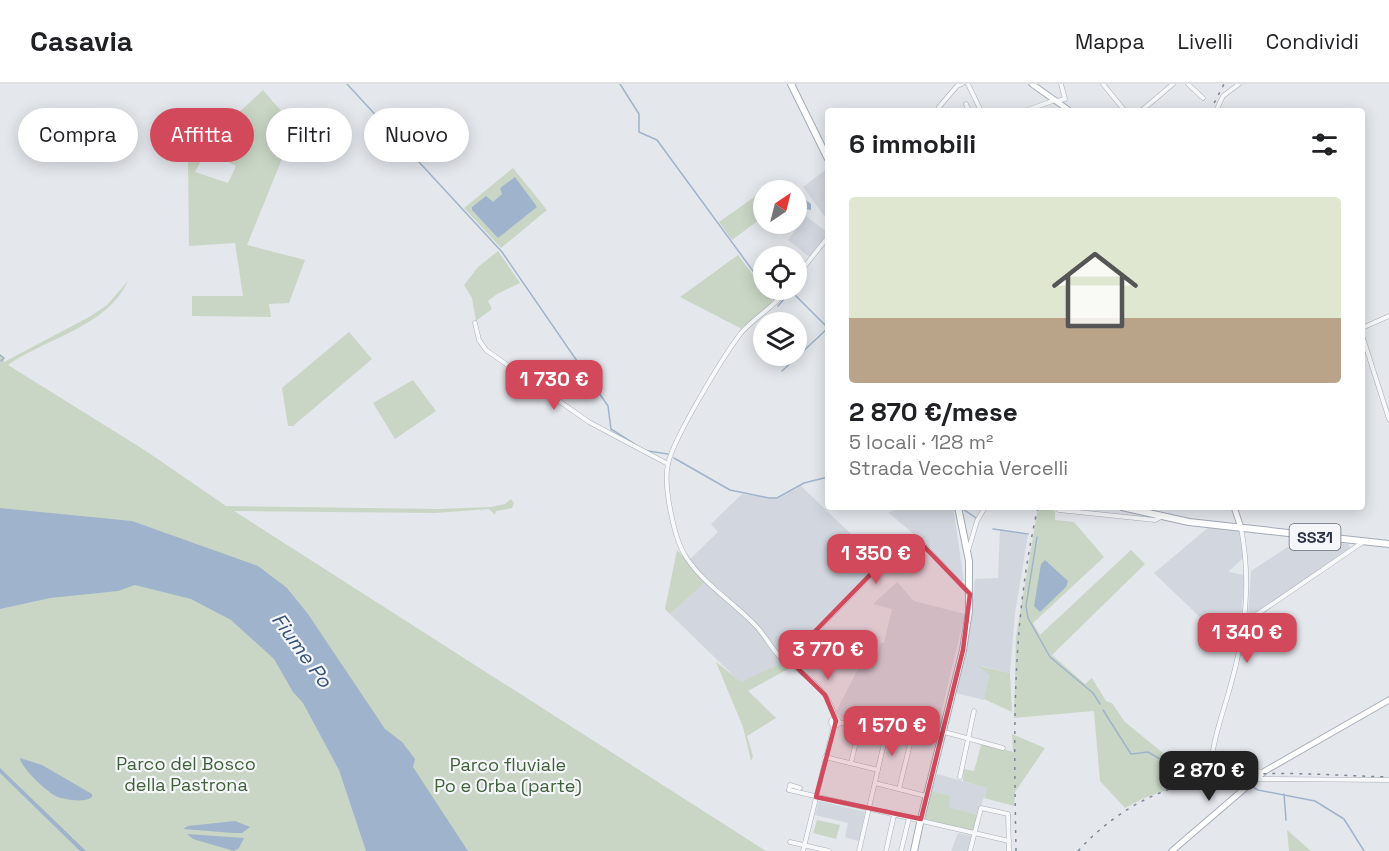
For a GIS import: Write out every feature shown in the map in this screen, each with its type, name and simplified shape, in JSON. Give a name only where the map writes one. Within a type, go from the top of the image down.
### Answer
[{"type":"main road","points":[[794,86],[825,153]]},
{"type":"main road","points":[[914,851],[967,631],[970,590],[967,552],[958,510]]},
{"type":"main road","name":"SS31","points":[[1134,510],[1161,517],[1241,528],[1389,544]]},
{"type":"street","points":[[940,108],[957,86],[962,84]]},
{"type":"street","points":[[968,84],[980,108]]},
{"type":"street","points":[[1032,84],[1066,108]]},
{"type":"street","points":[[1034,108],[1065,99],[1061,84]]},
{"type":"street","points":[[1103,84],[1123,108]]},
{"type":"street","points":[[1145,108],[1173,84]]},
{"type":"street","points":[[1188,84],[1203,98]]},
{"type":"street","points":[[1217,108],[1223,96],[1239,84]]},
{"type":"street","points":[[966,104],[968,108]]},
{"type":"street","points":[[807,264],[825,241]]},
{"type":"street","points":[[779,300],[743,332],[729,351],[676,443],[668,464],[666,487],[686,557],[758,627],[782,659],[789,662],[822,690],[839,723]]},
{"type":"street","points":[[1365,327],[1389,316]]},
{"type":"street","points":[[475,323],[479,340],[486,350],[589,422],[668,464]]},
{"type":"street","points":[[1365,344],[1389,419]]},
{"type":"street","points":[[967,552],[978,519],[984,510]]},
{"type":"street","points":[[1059,510],[1155,520],[1161,517]]},
{"type":"street","points":[[1235,510],[1241,528],[1247,582],[1239,651],[1212,757],[1220,764],[1263,772]]},
{"type":"street","points":[[789,662],[790,657],[908,537],[918,539],[959,584],[970,590]]},
{"type":"street","points":[[1243,624],[1364,542]]},
{"type":"street","points":[[1172,851],[1263,772],[1389,700]]},
{"type":"street","points":[[960,777],[974,711]]},
{"type":"street","points":[[803,851],[834,725],[831,721],[835,718]]},
{"type":"street","points":[[834,725],[839,723],[888,726],[900,723],[915,724],[1003,748]]},
{"type":"street","points":[[899,789],[915,724]]},
{"type":"street","points":[[851,763],[860,725]]},
{"type":"street","points":[[859,851],[888,726]]},
{"type":"street","points":[[825,757],[878,770]]},
{"type":"street","points":[[1256,779],[1389,780]]},
{"type":"street","points":[[874,783],[927,796]]},
{"type":"street","points":[[800,788],[790,785],[789,790],[1009,842]]},
{"type":"street","points":[[970,851],[981,808],[1008,814],[1009,851]]},
{"type":"street","points":[[886,851],[894,815]]},
{"type":"street","points":[[901,851],[909,818]]},
{"type":"street","points":[[790,842],[829,851]]},
{"type":"highlighted area","points":[[915,537],[970,594],[963,650],[921,819],[816,797],[836,721],[825,695],[788,659],[906,538]]},
{"type":"shaded area","points":[[825,170],[825,217],[807,192],[807,184]]},
{"type":"shaded area","points":[[807,217],[825,231],[825,237],[811,258],[807,255],[807,246],[796,246],[788,240],[792,234],[807,234]]},
{"type":"shaded area","points":[[801,486],[880,562],[784,662],[741,683],[670,614],[707,581],[688,561],[718,532],[711,524],[742,494],[778,499]]},
{"type":"shaded area","points":[[953,510],[964,581],[957,581],[949,574],[930,548],[888,512]]},
{"type":"shaded area","points":[[1209,527],[1240,531],[1244,557],[1228,572],[1245,575],[1238,647],[1229,645],[1154,573]]},
{"type":"shaded area","points":[[1000,529],[1028,535],[1015,613],[1010,673],[981,666],[989,675],[984,700],[956,693],[970,630],[975,579],[998,578]]},
{"type":"shaded area","points":[[1300,539],[1348,544],[1350,548],[1248,618],[1251,571]]},
{"type":"shaded area","points":[[897,582],[914,601],[965,614],[938,726],[897,717],[896,721],[873,714],[871,722],[845,721],[836,712],[864,657],[875,662],[881,643],[884,643],[892,609],[873,604]]},
{"type":"shaded area","points":[[937,774],[987,788],[978,815],[949,807],[951,796],[932,791]]},
{"type":"shaded area","points":[[819,801],[865,812],[859,841],[845,837],[848,823],[815,815]]},
{"type":"shaded area","points":[[958,833],[972,836],[968,851],[951,851]]},
{"type":"green space","points":[[263,90],[279,108],[266,108],[266,162],[281,162],[247,245],[305,260],[289,303],[269,304],[271,317],[192,316],[192,296],[243,296],[235,243],[189,246],[188,162],[200,162],[195,172],[228,183],[236,166],[228,162],[254,162],[254,108],[244,108]]},
{"type":"green space","points":[[513,168],[547,210],[501,248],[464,208]]},
{"type":"green space","points":[[753,198],[753,224],[732,240],[719,222]]},
{"type":"green space","points":[[498,251],[520,283],[488,301],[492,309],[476,321],[472,298],[464,285],[478,267]]},
{"type":"green space","points":[[738,255],[753,275],[753,300],[772,300],[772,304],[762,312],[753,312],[753,320],[742,329],[680,297]]},
{"type":"green space","points":[[128,281],[106,310],[91,321],[8,365],[146,451],[226,506],[438,509],[491,507],[505,504],[511,499],[514,503],[512,508],[496,511],[495,515],[489,509],[435,513],[234,511],[766,851],[0,851],[0,354],[4,357],[4,362],[89,317],[107,305]]},
{"type":"green space","points":[[349,332],[372,359],[293,426],[288,426],[282,388]]},
{"type":"green space","points":[[413,380],[436,411],[395,439],[373,403]]},
{"type":"green space","points":[[1037,510],[1055,511],[1055,520],[1074,522],[1104,557],[1033,623],[1040,635],[1131,550],[1145,564],[1052,655],[1085,684],[1092,678],[1106,701],[1112,703],[1125,722],[1167,756],[1196,769],[1231,765],[1261,772],[1248,782],[1225,781],[1197,788],[1195,780],[1144,798],[1125,808],[1100,781],[1094,711],[1014,718],[1016,637]]},
{"type":"green space","points":[[677,550],[707,581],[670,614],[665,609]]},
{"type":"green space","points":[[716,662],[741,682],[784,662],[790,668],[748,691],[776,718],[747,736],[753,756],[751,761],[743,727]]},
{"type":"green space","points":[[979,666],[1010,673],[1012,712],[984,699],[989,675]]},
{"type":"green space","points":[[1012,734],[1045,748],[1015,792],[1014,806],[984,798],[987,788],[963,781],[964,769],[974,771],[982,742],[1013,752]]},
{"type":"green space","points":[[932,791],[951,796],[949,807],[978,815],[973,832],[925,819]]},
{"type":"green space","points":[[817,820],[840,825],[836,839],[813,833]]},
{"type":"green space","points":[[1287,830],[1311,851],[1289,851]]},
{"type":"water","points":[[515,177],[537,207],[498,238],[472,210],[472,207],[486,196],[493,202],[502,194],[500,188]]},
{"type":"water","points":[[807,201],[811,204],[811,210],[807,209]]},
{"type":"water","name":"Fiume Po","points":[[0,508],[132,521],[258,566],[287,588],[308,614],[385,729],[402,742],[415,759],[413,767],[468,851],[366,851],[339,770],[303,703],[293,692],[274,659],[231,620],[191,599],[135,585],[118,591],[50,598],[0,609]]},
{"type":"water","points":[[1045,560],[1068,581],[1066,587],[1040,612],[1034,606],[1041,564]]},
{"type":"water","points":[[20,758],[42,765],[92,794],[92,797],[77,800],[56,796],[30,774]]},
{"type":"water","points":[[0,768],[86,851],[80,851],[0,773]]},
{"type":"water","points":[[235,821],[250,827],[242,833],[183,829],[188,826]]},
{"type":"water","points":[[187,834],[244,838],[239,848],[234,851],[193,839]]},
{"type":"waterway","points":[[347,84],[502,252],[608,406],[611,429],[636,445]]},
{"type":"waterway","points":[[620,84],[639,114],[639,132],[657,140],[753,271]]},
{"type":"waterway","points":[[778,306],[791,291],[825,325]]},
{"type":"waterway","points":[[782,371],[825,331]]},
{"type":"waterway","points":[[0,355],[4,358],[1,361]]},
{"type":"waterway","points":[[648,451],[668,454]]},
{"type":"waterway","points":[[674,458],[730,490],[769,498],[777,498],[804,483],[825,478]]},
{"type":"waterway","points":[[964,510],[976,518]]},
{"type":"waterway","points":[[993,529],[1028,534]]},
{"type":"waterway","points":[[1037,537],[1026,606],[1028,618],[1050,657],[1093,693],[1100,704]]},
{"type":"waterway","points":[[1103,710],[1131,754],[1148,752],[1195,779]]},
{"type":"waterway","points":[[1197,784],[1198,787],[1224,782],[1247,783]]},
{"type":"waterway","points":[[1251,786],[1258,790],[1315,801],[1344,819],[1364,851]]},
{"type":"waterway","points":[[1284,794],[1286,820]]},
{"type":"railway","points":[[1212,108],[1224,84]]},
{"type":"railway","points":[[1016,851],[1016,678],[1023,593],[1037,510]]},
{"type":"railway","points":[[1078,851],[1112,820],[1147,799],[1184,785],[1223,777],[1262,774],[1389,777]]},
{"type":"park label","name":"Parco del Bosco della Pastrona","points":[[186,774]]},
{"type":"park label","name":"Parco fluviale Po e Orba (parte)","points":[[508,775]]}]
